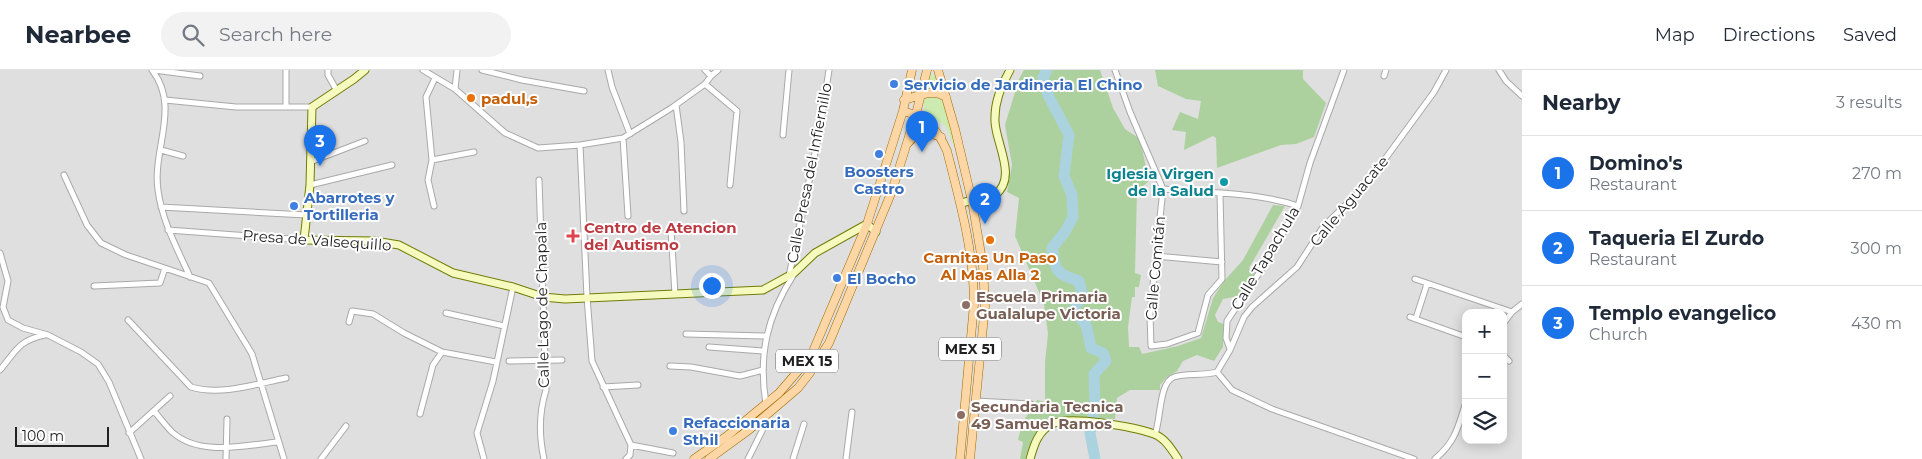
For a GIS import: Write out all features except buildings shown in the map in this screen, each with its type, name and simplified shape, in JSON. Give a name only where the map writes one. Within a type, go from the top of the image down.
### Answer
[{"type":"main road","name":"MEX 15","points":[[694,459],[766,404],[802,369],[811,356],[867,224],[903,111],[912,70]]},
{"type":"main road","name":"MEX 15","points":[[709,459],[798,388],[819,360],[876,232],[892,191],[916,114],[927,70]]},
{"type":"main road","name":"MEX 51","points":[[938,70],[972,201],[984,266],[984,306],[970,459]]},
{"type":"main road","points":[[904,100],[931,92],[940,93],[946,97]]},
{"type":"main road","name":"MEX 51","points":[[903,111],[916,114],[932,125],[941,137],[947,151],[961,203],[972,260],[974,304],[960,459]]},
{"type":"main road","points":[[905,150],[909,141],[919,134],[941,137]]},
{"type":"street","points":[[153,70],[200,76]]},
{"type":"street","points":[[153,70],[158,77],[165,100],[166,111],[157,170],[157,188],[168,230],[190,277]]},
{"type":"street","points":[[286,70],[286,107]]},
{"type":"street","points":[[328,70],[328,75],[337,91]]},
{"type":"street","points":[[165,100],[236,107],[312,106],[337,91],[365,70]]},
{"type":"street","points":[[423,70],[455,89],[505,133],[538,148],[580,146],[623,138],[676,105],[705,84],[718,70]]},
{"type":"street","points":[[455,89],[457,70]]},
{"type":"street","points":[[482,70],[522,80],[584,91]]},
{"type":"street","points":[[608,70],[612,88],[630,134]]},
{"type":"street","points":[[705,70],[711,76]]},
{"type":"street","points":[[783,135],[789,70]]},
{"type":"street","name":"Calle Presa del Infiernillo","points":[[766,404],[762,381],[763,351],[778,299],[792,275],[794,244],[805,206],[829,70]]},
{"type":"street","points":[[961,203],[995,195],[999,192],[1004,179],[1004,161],[996,131],[995,107],[998,95],[1010,70]]},
{"type":"street","points":[[1115,70],[1130,112],[1163,189],[1280,200],[1298,206]]},
{"type":"street","name":"Calle Tapachula","points":[[1230,350],[1226,338],[1227,321],[1268,258],[1298,206],[1310,163],[1344,70]]},
{"type":"street","name":"Calle Aguacate","points":[[1230,350],[1244,316],[1252,306],[1297,267],[1314,238],[1331,217],[1366,185],[1434,92],[1446,70]]},
{"type":"street","points":[[1498,70],[1506,81],[1522,96]]},
{"type":"street","points":[[434,206],[428,180],[432,160],[426,97],[435,78]]},
{"type":"street","points":[[705,84],[737,110],[730,185]]},
{"type":"street","points":[[676,105],[681,149],[684,211]]},
{"type":"street","points":[[304,240],[310,185],[312,106]]},
{"type":"street","points":[[623,138],[628,216]]},
{"type":"street","points":[[310,162],[365,141]]},
{"type":"street","points":[[580,146],[592,361],[631,445],[630,455],[626,459]]},
{"type":"street","points":[[161,150],[182,156]]},
{"type":"street","points":[[432,160],[474,152]]},
{"type":"street","points":[[310,185],[392,165]]},
{"type":"street","points":[[64,175],[87,225],[101,243],[111,249],[208,283],[252,354],[284,459]]},
{"type":"street","name":"Calle Lago de Chapala","points":[[539,180],[546,390],[541,404],[541,445],[544,459]]},
{"type":"street","name":"Calle Comitán","points":[[1163,189],[1149,324],[1151,346],[1167,344],[1198,333],[1208,296],[1222,279],[1222,262]]},
{"type":"street","points":[[1156,256],[1222,262],[1220,194]]},
{"type":"street","points":[[161,207],[306,215]]},
{"type":"street","points":[[867,224],[876,232]]},
{"type":"street","name":"Presa de Valsequillo","points":[[168,230],[304,240],[375,241],[399,245],[453,273],[513,287],[543,297],[564,299],[762,290],[792,275],[815,253],[867,224]]},
{"type":"street","points":[[671,230],[675,294]]},
{"type":"street","points":[[0,254],[8,281],[3,306],[8,320],[14,324],[48,335],[81,352],[98,364],[109,382],[140,459]]},
{"type":"street","points":[[94,286],[160,283],[165,268]]},
{"type":"street","points":[[1415,279],[1512,312]]},
{"type":"street","points":[[1416,318],[1427,284]]},
{"type":"street","points":[[484,459],[477,433],[493,380],[513,287]]},
{"type":"street","points":[[1507,319],[1522,304]]},
{"type":"street","points":[[349,322],[352,311],[373,314],[404,333],[442,352],[496,362]]},
{"type":"street","points":[[446,313],[504,326]]},
{"type":"street","points":[[1410,317],[1462,335]]},
{"type":"street","points":[[128,320],[190,387],[200,390],[228,389],[286,378]]},
{"type":"street","points":[[686,334],[766,336]]},
{"type":"street","points":[[0,370],[23,342],[48,335]]},
{"type":"street","points":[[709,347],[763,351]]},
{"type":"street","points":[[1217,372],[1230,350]]},
{"type":"street","points":[[420,414],[433,365],[442,352]]},
{"type":"street","points":[[509,361],[562,360]]},
{"type":"street","points":[[670,366],[691,367],[740,376],[762,370]]},
{"type":"street","points":[[1155,434],[1162,409],[1162,393],[1168,381],[1174,377],[1217,372]]},
{"type":"street","points":[[1217,372],[1232,390],[1272,409],[1414,459]]},
{"type":"street","points":[[603,387],[638,385]]},
{"type":"street","points":[[129,434],[170,396]]},
{"type":"street","points":[[975,401],[1031,404]]},
{"type":"street","points":[[154,411],[173,432],[186,441],[199,445],[226,447],[278,442]]},
{"type":"street","points":[[846,459],[852,412]]},
{"type":"street","points":[[1435,459],[1448,448],[1462,414]]},
{"type":"street","points":[[748,459],[762,431],[766,415]]},
{"type":"street","points":[[226,459],[227,419]]},
{"type":"street","points":[[1030,459],[1039,436],[1046,428],[1053,424],[1074,420],[1115,425],[1155,434],[1172,450],[1178,459]]},
{"type":"street","points":[[794,459],[804,424]]},
{"type":"street","points":[[321,459],[346,426]]},
{"type":"street","points":[[631,445],[673,453]]},
{"type":"shaded area","points":[[0,70],[1522,70],[1522,459],[0,459]]},
{"type":"green space","points":[[1024,70],[1100,70],[1113,108],[1125,129],[1140,139],[1149,181],[1137,191],[1135,273],[1141,275],[1139,287],[1135,287],[1135,297],[1132,297],[1128,327],[1129,347],[1139,347],[1142,354],[1178,346],[1201,338],[1213,298],[1224,281],[1243,260],[1273,205],[1285,206],[1249,268],[1255,273],[1239,296],[1223,299],[1215,315],[1218,322],[1224,324],[1223,347],[1214,361],[1197,355],[1183,361],[1177,371],[1167,377],[1160,385],[1160,390],[1130,390],[1117,398],[1115,419],[1049,418],[1033,437],[1025,459],[1020,459],[1023,442],[1018,440],[1022,423],[1037,400],[1045,402],[1045,362],[1048,334],[1044,304],[1015,236],[1019,198],[1007,192],[1012,165],[1005,125],[1019,79]]},
{"type":"green space","points":[[1155,70],[1303,70],[1303,79],[1326,103],[1314,137],[1296,144],[1281,145],[1217,168],[1216,138],[1213,136],[1184,150],[1186,132],[1172,130],[1180,112],[1198,119],[1201,101],[1186,99],[1158,86]]},
{"type":"green space","points":[[932,74],[935,76],[947,103],[957,153],[946,127],[925,111],[923,102],[928,76]]},
{"type":"waterway","points":[[1047,70],[1043,78],[1048,95],[1069,135],[1064,176],[1072,195],[1073,217],[1065,232],[1052,248],[1054,262],[1061,274],[1079,281],[1082,293],[1074,310],[1086,325],[1091,348],[1103,353],[1106,361],[1094,374],[1095,406],[1090,433],[1095,459]]},
{"type":"place","name":"Servicio de Jardineria El Chino","points":[[894,84]]},
{"type":"place","name":"padul,s","points":[[471,98]]},
{"type":"place","name":"Domino's","points":[[922,152]]},
{"type":"place","name":"Boosters Castro","points":[[879,154]]},
{"type":"place","name":"Templo evangelico","points":[[320,166]]},
{"type":"place","name":"Iglesia Virgen de la Salud","points":[[1224,182]]},
{"type":"place","name":"Abarrotes y Tortilleria","points":[[294,206]]},
{"type":"place","name":"Taqueria El Zurdo","points":[[985,224]]},
{"type":"place","name":"Centro de Atencion del Autismo","points":[[573,236]]},
{"type":"place","name":"Carnitas Un Paso Al Mas Alla 2","points":[[990,240]]},
{"type":"place","name":"El Bocho","points":[[837,278]]},
{"type":"place","name":"Escuela Primaria Gualalupe Victoria","points":[[966,305]]},
{"type":"place","name":"Secundaria Tecnica 49 Samuel Ramos","points":[[961,415]]},
{"type":"place","name":"Refaccionaria Sthil","points":[[673,431]]}]
